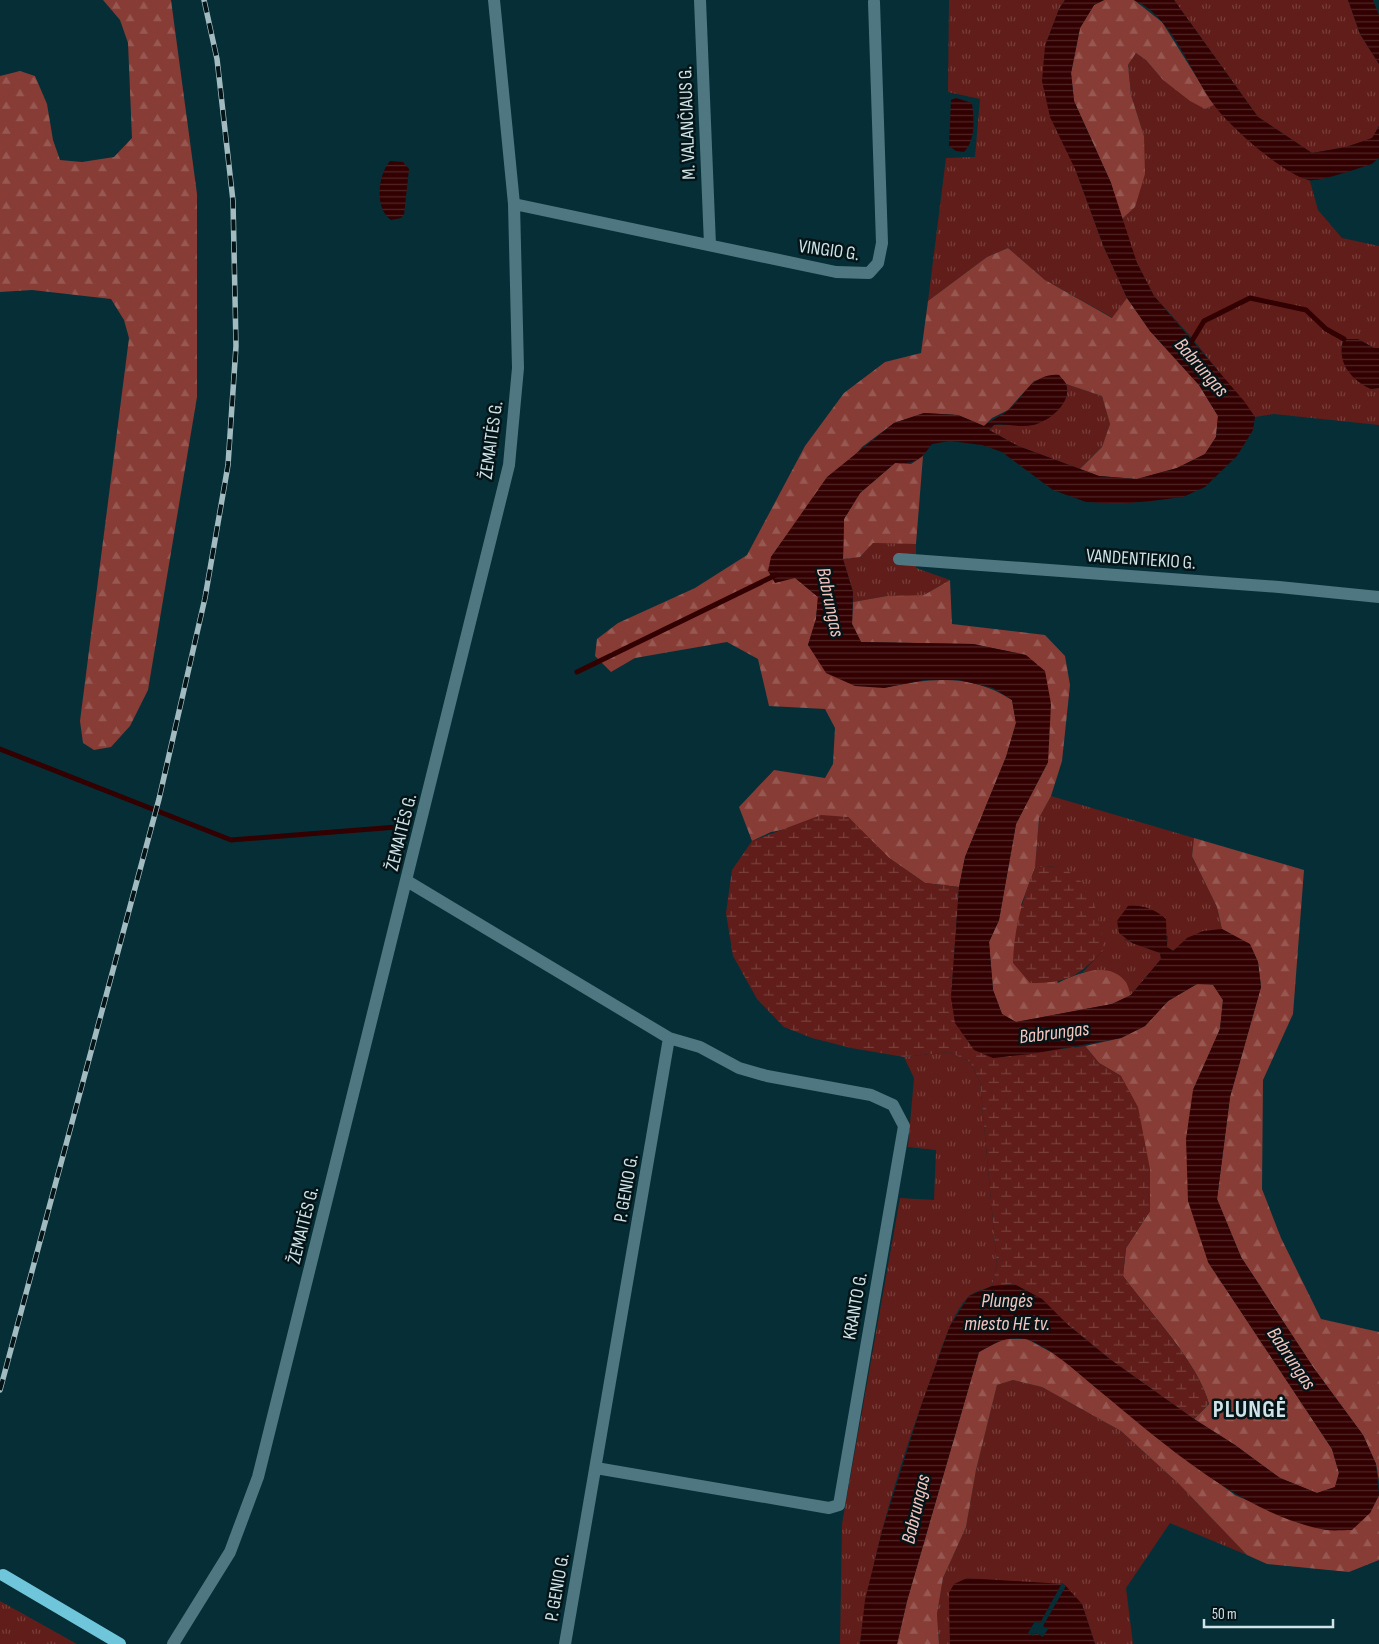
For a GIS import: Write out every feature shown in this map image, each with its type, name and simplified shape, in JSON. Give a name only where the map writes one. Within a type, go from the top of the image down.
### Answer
[{"type":"main road","points":[[3,1575],[120,1644]]},
{"type":"street","name":"ŽEMAITĖS G.","points":[[173,1644],[230,1552],[258,1478],[408,881],[509,465],[518,368],[514,204],[494,0]]},
{"type":"street","name":"M. VALANČIAUS G.","points":[[700,0],[710,245]]},
{"type":"street","name":"VINGIO G.","points":[[514,204],[836,272],[869,273],[878,263],[882,243],[874,2]]},
{"type":"street","name":"VANDENTIEKIO G.","points":[[899,559],[1279,587],[1379,597]]},
{"type":"street","points":[[408,881],[669,1038]]},
{"type":"street","name":"P. GENIO G.","points":[[565,1644],[669,1038]]},
{"type":"street","name":"KRANTO G.","points":[[596,1468],[828,1508],[838,1505],[904,1126],[892,1105],[871,1094],[767,1076],[739,1068],[700,1047],[669,1038]]},
{"type":"green space","points":[[103,0],[171,0],[197,194],[197,397],[148,690],[130,726],[111,747],[94,750],[83,743],[80,721],[129,338],[124,320],[111,299],[32,290],[0,292],[0,76],[20,71],[35,76],[47,104],[53,140],[60,160],[82,162],[114,157],[132,138],[128,43],[120,20]]},
{"type":"green space","points":[[949,0],[1065,0],[1059,9],[1045,46],[1076,171],[1103,245],[1127,298],[1113,318],[1045,280],[1008,248],[987,257],[928,301],[946,158],[975,157],[980,99],[948,92]]},
{"type":"green space","points":[[1104,0],[1134,0],[1162,22],[1214,105],[1205,109],[1190,101],[1163,80],[1146,60],[1136,53],[1128,65],[1131,95],[1144,136],[1145,174],[1135,207],[1121,220],[1111,183],[1074,101],[1071,73],[1080,28],[1094,5]]},
{"type":"green space","points":[[1174,0],[1348,0],[1360,34],[1379,64],[1379,126],[1373,138],[1346,147],[1312,153],[1258,117]]},
{"type":"green space","points":[[1136,53],[1146,60],[1163,80],[1205,109],[1214,105],[1247,138],[1271,157],[1310,181],[1318,210],[1342,238],[1379,246],[1379,348],[1374,348],[1358,339],[1344,339],[1341,347],[1371,389],[1379,388],[1379,425],[1274,414],[1255,417],[1192,338],[1154,296],[1137,263],[1121,220],[1135,207],[1144,136],[1131,95],[1128,65]]},
{"type":"green space","points":[[1008,248],[1045,280],[1112,318],[1127,298],[1150,331],[1199,385],[1218,416],[1216,437],[1205,454],[1177,468],[1137,479],[1099,476],[1080,469],[1102,447],[1110,424],[1102,396],[1066,384],[1059,375],[1034,381],[1008,410],[992,418],[984,426],[958,415],[924,413],[894,423],[862,447],[786,536],[771,557],[818,597],[816,619],[808,645],[884,688],[934,680],[950,680],[981,685],[1012,700],[1016,723],[1006,757],[965,857],[959,887],[925,883],[889,858],[848,817],[771,832],[752,841],[739,807],[774,770],[825,778],[833,764],[835,728],[825,709],[769,706],[758,659],[727,642],[635,658],[611,672],[595,656],[597,639],[618,623],[695,588],[747,555],[805,446],[844,393],[885,362],[921,353],[928,301],[987,257]]},
{"type":"green space","points":[[1066,384],[1102,396],[1110,424],[1102,447],[1080,469],[1018,446],[989,430],[994,425],[1018,425],[1067,396]]},
{"type":"green space","points":[[923,456],[916,544],[873,543],[860,557],[843,559],[844,519],[860,493],[895,463],[911,464]]},
{"type":"green space","points":[[873,543],[916,544],[916,568],[950,580],[924,595],[887,596],[853,602],[853,592],[843,559],[860,557]]},
{"type":"green space","points":[[950,580],[952,624],[1045,635],[1065,656],[1070,685],[1062,761],[1051,796],[1039,818],[1035,868],[1021,905],[1058,983],[1083,973],[1101,970],[1110,971],[1125,981],[1131,995],[1112,1004],[1016,1022],[1002,1014],[993,990],[989,942],[999,920],[1016,824],[1048,762],[1026,655],[973,644],[861,642],[852,624],[853,602],[887,596],[924,595]]},
{"type":"green space","points":[[1051,796],[1194,838],[1192,856],[1217,907],[1222,929],[1196,935],[1174,951],[1167,947],[1168,936],[1124,939],[1160,953],[1161,959],[1131,995],[1123,980],[1113,973],[1083,972],[1104,950],[1056,866],[1035,868],[1039,818]]},
{"type":"green space","points":[[821,815],[848,817],[889,858],[925,883],[959,887],[951,998],[993,1058],[1085,1046],[1099,1063],[1121,1076],[1138,1107],[1150,1169],[1150,1211],[1126,1248],[1123,1276],[1172,1338],[1195,1371],[1209,1404],[1194,1419],[1111,1360],[1067,1324],[1042,1299],[1014,1284],[992,1286],[997,1265],[980,1082],[970,1062],[949,1052],[904,1057],[851,1048],[812,1038],[784,1027],[757,999],[733,956],[726,913],[732,870],[752,841]]},
{"type":"green space","points":[[1194,838],[1304,870],[1293,1014],[1263,1080],[1262,1189],[1281,1238],[1321,1319],[1379,1332],[1379,1481],[1376,1464],[1363,1435],[1313,1367],[1241,1257],[1217,1199],[1230,1097],[1261,987],[1258,962],[1250,945],[1222,929],[1217,907],[1192,856]]},
{"type":"green space","points":[[1056,866],[1069,872],[1087,889],[1096,911],[1104,950],[1086,967],[1071,977],[1054,982],[1030,983],[1013,963],[1015,938],[1020,915],[1035,868]]},
{"type":"green space","points":[[1197,984],[1213,984],[1223,1000],[1220,1029],[1193,1090],[1208,1262],[1332,1449],[1339,1473],[1335,1487],[1317,1493],[1280,1478],[1235,1445],[1194,1419],[1209,1404],[1195,1371],[1172,1338],[1123,1276],[1126,1248],[1150,1211],[1121,1076],[1099,1063],[1085,1046],[1121,1038],[1145,1026],[1168,1001]]},
{"type":"green space","points":[[949,1052],[970,1062],[980,1082],[997,1265],[992,1286],[968,1297],[956,1314],[947,1333],[910,1439],[879,1541],[860,1644],[840,1644],[842,1524],[900,1198],[934,1200],[936,1150],[908,1147],[914,1078],[904,1057]]},
{"type":"green space","points":[[1003,1339],[1027,1339],[1058,1356],[1174,1450],[1235,1495],[1288,1518],[1327,1530],[1370,1513],[1379,1495],[1379,1560],[1349,1572],[1267,1564],[1247,1555],[1179,1484],[1121,1431],[1042,1387],[1013,1380],[997,1385],[976,1470],[966,1527],[943,1578],[937,1614],[939,1644],[897,1644],[907,1601],[979,1352]]},
{"type":"green space","points":[[1013,1380],[1042,1387],[1121,1431],[1179,1484],[1247,1555],[1170,1523],[1126,1588],[1133,1644],[1095,1644],[1082,1604],[949,1593],[950,1644],[939,1644],[937,1614],[943,1578],[966,1527],[976,1470],[997,1385]]},
{"type":"green space","points":[[0,1601],[77,1644],[0,1644]]},
{"type":"water","points":[[1065,0],[1104,0],[1094,5],[1080,28],[1071,73],[1074,101],[1111,183],[1137,263],[1154,296],[1244,401],[1255,417],[1253,430],[1237,456],[1205,487],[1183,497],[1119,504],[1086,502],[1053,490],[1002,452],[982,445],[950,441],[932,444],[917,460],[908,463],[895,463],[860,493],[844,519],[843,559],[853,592],[852,624],[861,642],[973,644],[1026,655],[1045,671],[1051,704],[1048,762],[1016,824],[999,920],[989,942],[993,990],[1002,1014],[1016,1022],[1112,1004],[1131,995],[1161,959],[1160,953],[1132,943],[1119,933],[1117,921],[1128,906],[1148,908],[1166,919],[1167,947],[1173,951],[1187,938],[1203,931],[1222,929],[1250,944],[1258,962],[1261,987],[1230,1097],[1217,1199],[1241,1257],[1313,1367],[1363,1435],[1376,1464],[1379,1495],[1370,1513],[1352,1530],[1326,1530],[1294,1522],[1231,1491],[1201,1471],[1041,1345],[1019,1338],[1001,1341],[979,1352],[907,1601],[897,1644],[860,1644],[865,1600],[882,1531],[922,1403],[950,1326],[969,1296],[992,1286],[1014,1284],[1042,1299],[1067,1324],[1111,1360],[1280,1478],[1317,1493],[1335,1487],[1339,1473],[1332,1449],[1208,1262],[1188,1201],[1186,1139],[1193,1090],[1220,1029],[1223,1000],[1213,985],[1197,984],[1168,1001],[1145,1026],[1121,1038],[1031,1054],[993,1058],[974,1050],[955,1023],[951,998],[959,887],[965,857],[1006,757],[1016,723],[1012,700],[993,688],[959,680],[924,680],[884,688],[855,686],[826,673],[808,645],[816,619],[818,597],[795,578],[775,583],[768,571],[771,557],[827,477],[894,423],[924,413],[958,415],[984,426],[1004,414],[1031,385],[1043,377],[1059,375],[1066,384],[1066,398],[1063,405],[1052,416],[1033,425],[994,425],[989,430],[1018,446],[1099,476],[1137,479],[1177,468],[1205,454],[1216,437],[1218,416],[1199,385],[1150,331],[1127,298],[1103,245],[1076,171],[1050,117],[1042,81],[1045,46],[1059,9]]},
{"type":"water","points":[[1134,0],[1174,0],[1258,117],[1312,153],[1346,147],[1372,138],[1379,126],[1379,158],[1372,164],[1314,180],[1298,176],[1272,160],[1244,137],[1221,114],[1170,32],[1147,8]]},
{"type":"water","points":[[1348,0],[1373,0],[1379,15],[1379,64],[1360,34]]},
{"type":"water","points":[[956,98],[972,103],[974,123],[971,141],[964,152],[956,151],[949,146],[951,100]]},
{"type":"water","points":[[390,161],[403,162],[409,169],[404,215],[401,218],[391,220],[382,208],[380,200],[383,174]]},
{"type":"water","points":[[1344,339],[1358,339],[1374,348],[1379,348],[1379,388],[1371,389],[1357,381],[1347,369],[1342,355]]},
{"type":"water","points":[[967,1578],[1064,1584],[1082,1604],[1095,1644],[950,1644],[949,1593],[954,1584]]},
{"type":"pier","points":[[1062,1583],[1066,1586],[1043,1626],[1048,1629],[1043,1637],[1036,1633],[1033,1636],[1028,1633],[1035,1621],[1040,1623]]},
{"type":"waterway","name":"Babrungas","points":[[1190,344],[1204,321],[1250,298],[1306,310],[1326,329],[1344,339]]},
{"type":"waterway","points":[[577,672],[776,575]]},
{"type":"waterway","points":[[0,749],[231,840],[397,827]]},
{"type":"railway","points":[[0,1390],[159,799],[205,598],[228,465],[236,346],[233,201],[217,59],[204,0]]},
{"type":"district","name":"PLUNGĖ","points":[[1250,1409]]},
{"type":"water label","name":"Plungės miesto HE tv.","points":[[1007,1312]]}]
